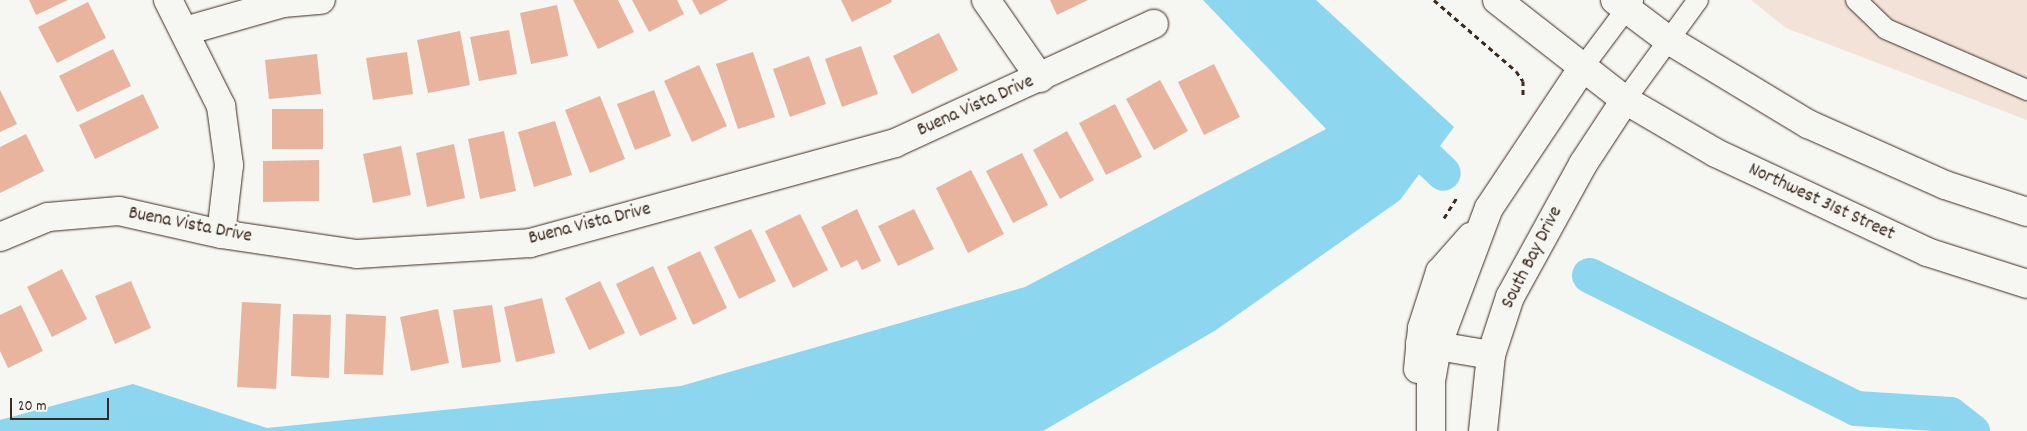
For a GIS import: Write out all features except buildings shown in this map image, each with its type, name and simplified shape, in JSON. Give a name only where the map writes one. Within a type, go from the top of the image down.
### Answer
[{"type":"street","points":[[168,0],[222,106],[229,165],[221,234]]},
{"type":"street","points":[[185,31],[283,3],[321,0]]},
{"type":"street","points":[[986,0],[1040,78]]},
{"type":"street","name":"Northwest 31st Street","points":[[1498,0],[1625,100],[1716,153],[1860,224],[1926,252],[2027,284]]},
{"type":"street","points":[[1624,3],[1667,39],[1808,124],[1945,185],[2027,212]]},
{"type":"street","name":"Buena Vista Drive","points":[[0,236],[48,217],[119,212],[221,234],[357,254],[530,242],[895,143],[1154,24]]},
{"type":"street","points":[[1430,418],[1428,345],[1482,224],[1535,134],[1583,67]]},
{"type":"street","name":"South Bay Drive","points":[[1483,431],[1491,355],[1510,297],[1538,241],[1625,100]]},
{"type":"street","points":[[1428,345],[1491,355]]},
{"type":"lane","points":[[1625,100],[1667,39],[1698,0]]},
{"type":"lane","points":[[1856,0],[1886,28],[2027,90]]},
{"type":"lane","points":[[1583,67],[1624,3]]},
{"type":"path","points":[[1434,0],[1516,71],[1523,81],[1521,102]]},
{"type":"path","points":[[1444,218],[1460,193]]},
{"type":"shaded area","points":[[1751,0],[2027,0],[2027,120],[1786,28]]},
{"type":"water","points":[[1203,0],[1316,0],[1454,127],[1400,200],[1216,330],[1043,431],[0,431],[0,420],[133,384],[267,428],[681,386],[1025,287],[1326,129]]},
{"type":"waterway","points":[[1395,127],[1443,173]]},
{"type":"waterway","points":[[1589,275],[1856,408],[1950,414],[1972,431]]}]
